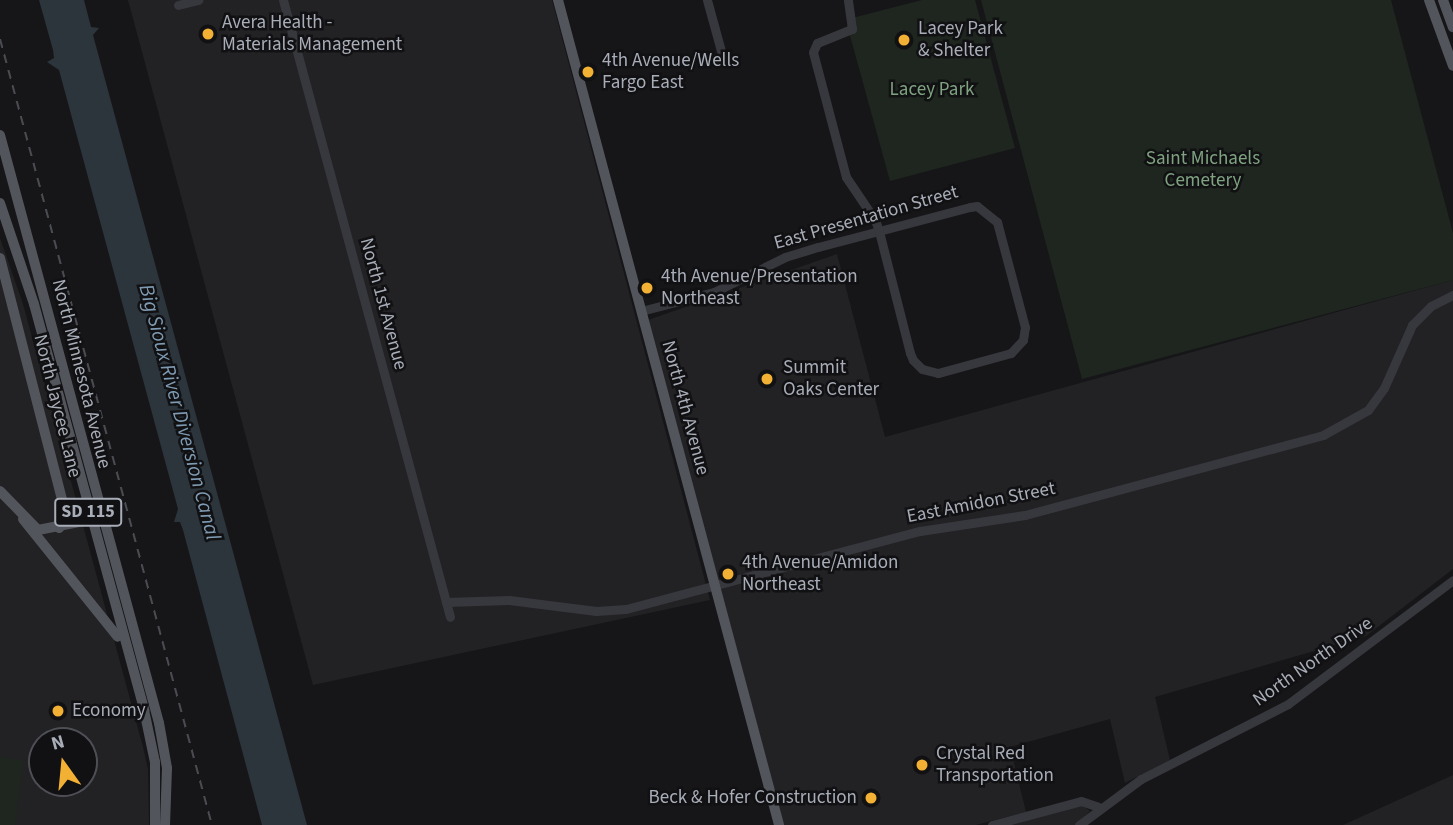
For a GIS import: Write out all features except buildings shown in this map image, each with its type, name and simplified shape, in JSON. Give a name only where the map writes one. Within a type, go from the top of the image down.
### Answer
[{"type":"main road","name":"North 4th Avenue","points":[[558,0],[779,825]]},
{"type":"main road","points":[[1429,0],[1453,66]]},
{"type":"main road","points":[[1443,0],[1453,27]]},
{"type":"main road","name":"North Minnesota Avenue","points":[[0,135],[155,761],[155,825]]},
{"type":"main road","name":"North Minnesota Avenue","points":[[0,203],[41,330],[162,738],[165,825]]},
{"type":"main road","name":"North Jaycee Lane","points":[[0,258],[65,511],[59,528]]},
{"type":"main road","points":[[0,491],[103,614],[134,674]]},
{"type":"main road","points":[[23,519],[38,530],[59,528],[95,518]]},
{"type":"street","points":[[178,5],[198,0]]},
{"type":"street","name":"North 1st Avenue","points":[[284,0],[450,617]]},
{"type":"street","points":[[707,0],[720,51]]},
{"type":"street","points":[[848,0],[852,29],[817,43],[813,52],[846,177],[872,211],[878,231]]},
{"type":"street","name":"East Presentation Street","points":[[641,311],[713,292],[785,257],[878,231],[970,207],[983,208],[998,222],[1026,327],[1023,340],[1011,353],[938,373],[922,369],[913,360],[878,231]]},
{"type":"street","name":"East Amidon Street","points":[[446,602],[509,600],[615,611],[931,529],[1025,515],[1332,432],[1368,410],[1384,388],[1412,325],[1431,306],[1453,295]]},
{"type":"street","name":"North North Drive","points":[[1079,825],[1098,807],[1140,779],[1288,705],[1453,580]]},
{"type":"street","points":[[992,825],[1081,801],[1098,807]]},
{"type":"shaded area","points":[[128,0],[552,0],[710,600],[313,685]]},
{"type":"shaded area","points":[[0,238],[23,304],[143,747],[148,769],[149,825],[0,825]]},
{"type":"shaded area","points":[[837,254],[885,437],[1453,280],[1453,569],[1366,636],[1155,697],[1170,760],[1125,783],[1110,719],[1010,747],[1026,812],[976,825],[784,825],[648,320]]},
{"type":"shaded area","points":[[1453,775],[1453,825],[1343,825]]},
{"type":"shaded area","points":[[1082,805],[1090,811],[1076,825],[1007,825]]},
{"type":"green space","name":"Lacey Park","points":[[922,0],[975,0],[1015,148],[890,181],[849,32],[852,18]]},
{"type":"green space","name":"Saint Michaels Cemetery","points":[[981,0],[1391,0],[1453,233],[1453,280],[1082,379]]},
{"type":"green space","points":[[0,757],[23,760],[15,825],[0,825]]},
{"type":"water","name":"Big Sioux River Diversion Canal","points":[[39,0],[84,0],[91,27],[99,28],[93,35],[307,825],[262,825],[183,530],[180,522],[174,522],[178,509],[59,70],[47,62],[54,58],[53,50]]},
{"type":"railway","points":[[0,39],[212,825]]},
{"type":"place","name":"Avera Health - Materials Management","points":[[208,34]]},
{"type":"place","name":"Lacey Park & Shelter","points":[[904,40]]},
{"type":"place","name":"4th Avenue/Wells Fargo East","points":[[588,72]]},
{"type":"place","name":"4th Avenue/Presentation Northeast","points":[[647,288]]},
{"type":"place","name":"Summit Oaks Center","points":[[767,379]]},
{"type":"place","name":"4th Avenue/Amidon Northeast","points":[[728,574]]},
{"type":"place","name":"Economy","points":[[58,711]]},
{"type":"place","name":"Crystal Red Transportation","points":[[922,765]]},
{"type":"place","name":"Beck & Hofer Construction","points":[[871,798]]}]
